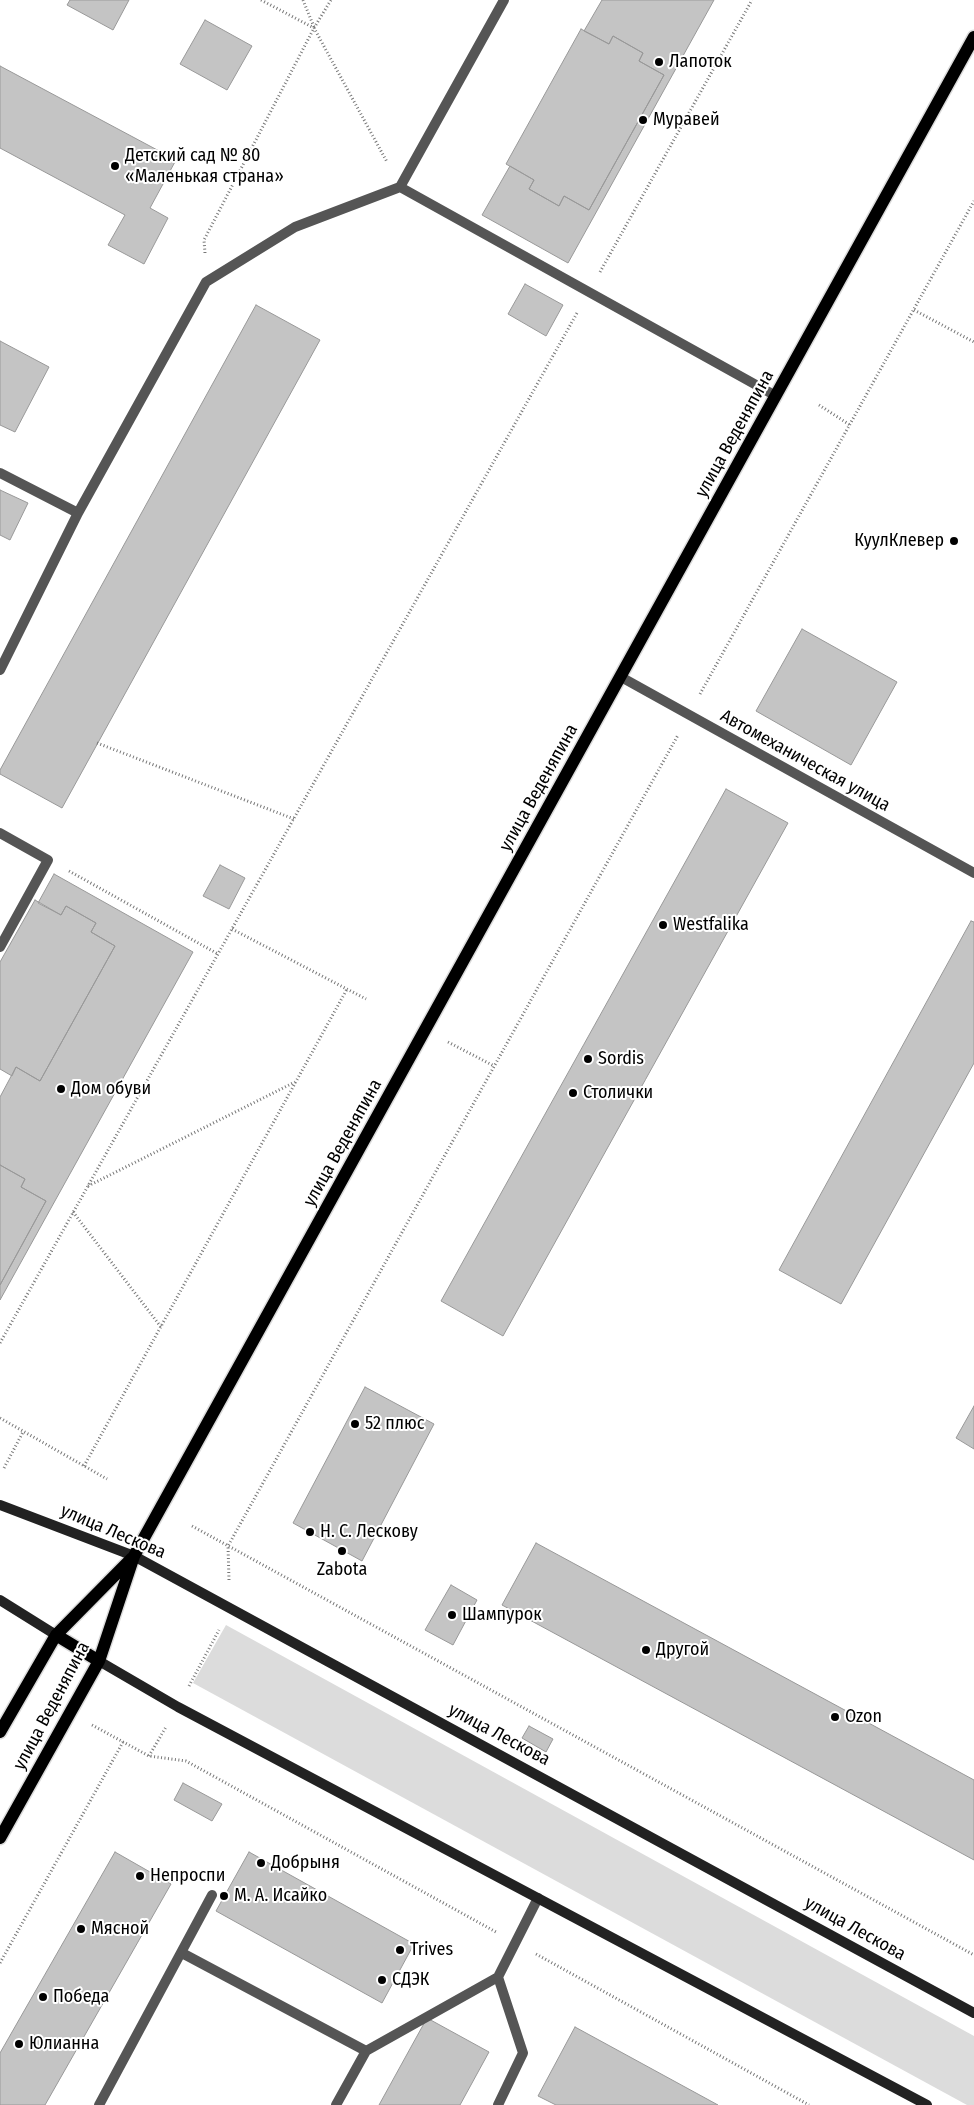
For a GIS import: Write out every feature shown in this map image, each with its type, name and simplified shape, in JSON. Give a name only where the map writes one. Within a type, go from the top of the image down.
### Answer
[{"type":"main road","name":"улица Веденяпина","points":[[0,1838],[98,1661],[134,1556],[974,37]]},
{"type":"main road","name":"улица Лескова","points":[[0,1505],[134,1556],[974,2013]]},
{"type":"main road","name":"улица Веденяпина","points":[[0,1732],[56,1635],[134,1556]]},
{"type":"main road","points":[[0,1600],[98,1661],[178,1707],[927,2105]]},
{"type":"street","points":[[0,670],[78,514],[206,282],[295,227],[400,186],[504,0]]},
{"type":"street","points":[[400,186],[776,396]]},
{"type":"street","points":[[0,473],[78,514]]},
{"type":"street","name":"Автомеханическая улица","points":[[620,677],[974,873]]},
{"type":"street","points":[[0,833],[48,860],[0,947]]},
{"type":"street","points":[[98,2105],[212,1895]]},
{"type":"street","points":[[336,2105],[366,2051],[498,1977],[538,1898]]},
{"type":"street","points":[[182,1953],[366,2051]]},
{"type":"street","points":[[498,1977],[523,2052],[498,2105]]},
{"type":"path","points":[[261,0],[314,28]]},
{"type":"path","points":[[303,0],[314,28],[400,186]]},
{"type":"path","points":[[206,282],[204,240],[314,28],[331,0]]},
{"type":"path","points":[[0,1343],[752,0]]},
{"type":"path","points":[[149,1756],[231,1609],[228,1546],[974,201]]},
{"type":"path","points":[[914,310],[974,342]]},
{"type":"path","points":[[820,405],[850,425]]},
{"type":"path","points":[[98,743],[294,819]]},
{"type":"path","points":[[48,860],[218,954]]},
{"type":"path","points":[[232,929],[366,999]]},
{"type":"path","points":[[84,1466],[347,989]]},
{"type":"path","points":[[448,1042],[494,1066]]},
{"type":"path","points":[[88,1186],[296,1081]]},
{"type":"path","points":[[74,1212],[161,1327]]},
{"type":"path","points":[[0,1418],[107,1479]]},
{"type":"path","points":[[4,1468],[23,1432]]},
{"type":"path","points":[[192,1526],[974,1955]]},
{"type":"path","points":[[70,1713],[149,1756],[186,1761],[809,2105]]},
{"type":"path","points":[[0,1963],[123,1742]]},
{"type":"shaded area","points":[[226,1625],[974,2036],[974,2105],[967,2105],[193,1683]]},
{"type":"building","points":[[70,0],[129,0],[113,30],[67,5]]},
{"type":"building","name":"Муравей","points":[[602,0],[714,0],[568,263],[482,215],[510,166],[534,180],[529,189],[559,206],[564,196],[589,210],[664,75],[639,61],[643,53],[613,36],[609,44],[584,31]]},
{"type":"building","points":[[205,20],[252,46],[227,90],[180,64]]},
{"type":"building","points":[[581,29],[609,44],[613,36],[643,53],[639,61],[664,75],[589,210],[564,196],[559,206],[529,189],[534,180],[506,164]]},
{"type":"building","points":[[0,66],[176,160],[150,208],[168,218],[144,264],[108,245],[125,215],[0,148]]},
{"type":"building","points":[[525,284],[563,305],[546,336],[508,314]]},
{"type":"building","points":[[256,305],[320,340],[62,808],[0,774],[0,770]]},
{"type":"building","points":[[0,341],[49,367],[15,432],[0,425]]},
{"type":"building","points":[[0,490],[28,503],[10,540],[0,535]]},
{"type":"building","points":[[802,629],[897,682],[851,765],[756,711]]},
{"type":"building","points":[[726,789],[788,823],[503,1336],[441,1301]]},
{"type":"building","points":[[220,865],[245,878],[229,909],[203,896]]},
{"type":"building","name":"Дом обуви","points":[[54,874],[193,952],[0,1300],[0,1285],[46,1201],[21,1187],[25,1179],[0,1165],[0,1097],[16,1067],[40,1081],[115,946],[91,932],[96,923],[66,906],[61,915],[38,903]]},
{"type":"building","points":[[35,900],[61,915],[66,906],[96,923],[91,932],[115,946],[40,1081],[16,1067],[12,1076],[0,1069],[0,962]]},
{"type":"building","points":[[971,921],[974,922],[974,1063],[841,1304],[779,1270]]},
{"type":"building","points":[[0,1165],[25,1179],[21,1187],[46,1201],[0,1285]]},
{"type":"building","points":[[365,1387],[434,1424],[362,1561],[293,1523]]},
{"type":"building","points":[[974,1406],[974,1449],[956,1438]]},
{"type":"building","points":[[536,1543],[974,1780],[974,1860],[502,1605]]},
{"type":"building","name":"Шампурок","points":[[451,1585],[477,1600],[453,1645],[425,1630]]},
{"type":"building","points":[[529,1726],[553,1739],[546,1752],[522,1738]]},
{"type":"building","points":[[183,1783],[222,1804],[212,1821],[174,1800]]},
{"type":"building","points":[[115,1852],[171,1884],[45,2105],[0,2105],[0,2053]]},
{"type":"building","points":[[249,1852],[414,1944],[382,2003],[216,1911]]},
{"type":"building","points":[[427,2018],[489,2052],[460,2105],[379,2105]]},
{"type":"building","points":[[575,2027],[718,2105],[556,2105],[538,2096]]},
{"type":"place","name":"Лапоток","points":[[659,62]]},
{"type":"place","name":"Муравей","points":[[643,120]]},
{"type":"place","name":"Детский сад № 80 «Маленькая страна»","points":[[115,166]]},
{"type":"place","name":"КуулКлевер","points":[[954,541]]},
{"type":"place","name":"Westfalika","points":[[663,925]]},
{"type":"place","name":"Sordis","points":[[588,1059]]},
{"type":"place","name":"Дом обуви","points":[[61,1089]]},
{"type":"place","name":"Столички","points":[[573,1093]]},
{"type":"place","name":"52 плюс","points":[[355,1424]]},
{"type":"place","name":"Н. С. Лескову","points":[[310,1532]]},
{"type":"place","name":"Zabota","points":[[342,1551]]},
{"type":"place","name":"Шампурок","points":[[452,1615]]},
{"type":"place","name":"Другой","points":[[646,1650]]},
{"type":"place","name":"Ozon","points":[[835,1717]]},
{"type":"place","name":"Добрыня","points":[[261,1863]]},
{"type":"place","name":"Непроспи","points":[[140,1876]]},
{"type":"place","name":"М. А. Исайко","points":[[224,1896]]},
{"type":"place","name":"Мясной","points":[[81,1929]]},
{"type":"place","name":"Trives","points":[[400,1950]]},
{"type":"place","name":"СДЭК","points":[[382,1980]]},
{"type":"place","name":"Победа","points":[[43,1997]]},
{"type":"place","name":"Юлианна","points":[[19,2044]]}]
